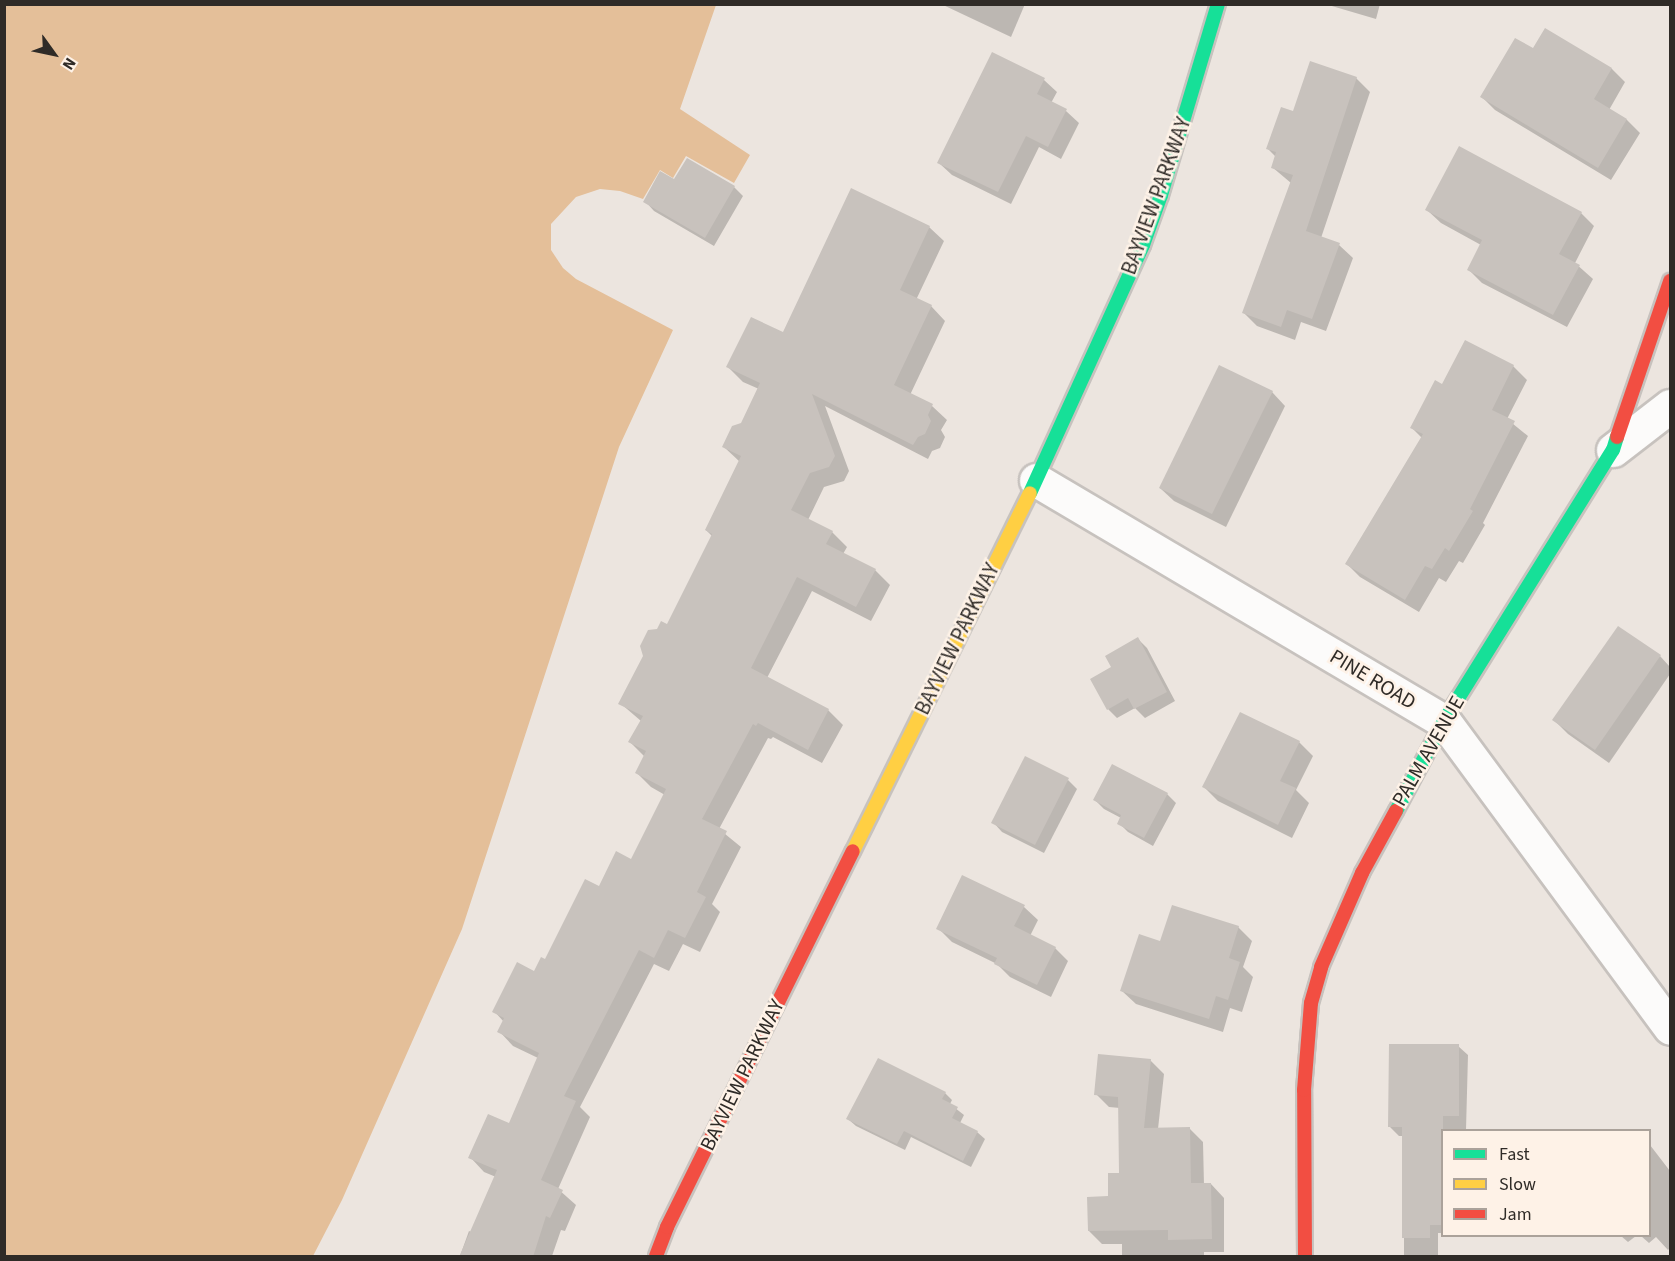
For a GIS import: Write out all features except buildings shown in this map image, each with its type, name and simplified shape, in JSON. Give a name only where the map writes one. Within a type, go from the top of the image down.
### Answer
[{"type":"street","name":"BAYVIEW PARKWAY","points":[[656,1257],[667,1227],[1036,480],[1143,245],[1161,195],[1218,4]]},
{"type":"street","name":"PALM AVENUE","points":[[1305,1257],[1304,1090],[1311,1003],[1321,967],[1362,873],[1444,721],[1613,450],[1671,281]]},
{"type":"street","points":[[1613,450],[1671,406]]},
{"type":"street","name":"PINE ROAD","points":[[1036,480],[1444,721],[1671,1028]]},
{"type":"shaded area","points":[[5,4],[716,5],[680,109],[750,155],[734,183],[686,156],[673,178],[660,170],[643,199],[620,191],[600,189],[576,197],[551,224],[551,250],[563,268],[576,279],[673,330],[619,447],[462,929],[342,1200],[313,1256],[5,1256]]},
{"type":"traffic: fast","points":[[1030,493],[1143,245],[1161,195],[1218,4]]},
{"type":"traffic: fast","points":[[1396,811],[1444,721],[1613,450],[1617,437]]},
{"type":"traffic: slow","points":[[853,851],[1030,493]]},
{"type":"traffic: jam","points":[[1617,437],[1670,281]]},
{"type":"traffic: jam","points":[[1305,1256],[1304,1090],[1311,1003],[1321,967],[1362,873],[1396,811]]},
{"type":"traffic: jam","points":[[656,1256],[667,1227],[853,851]]}]
